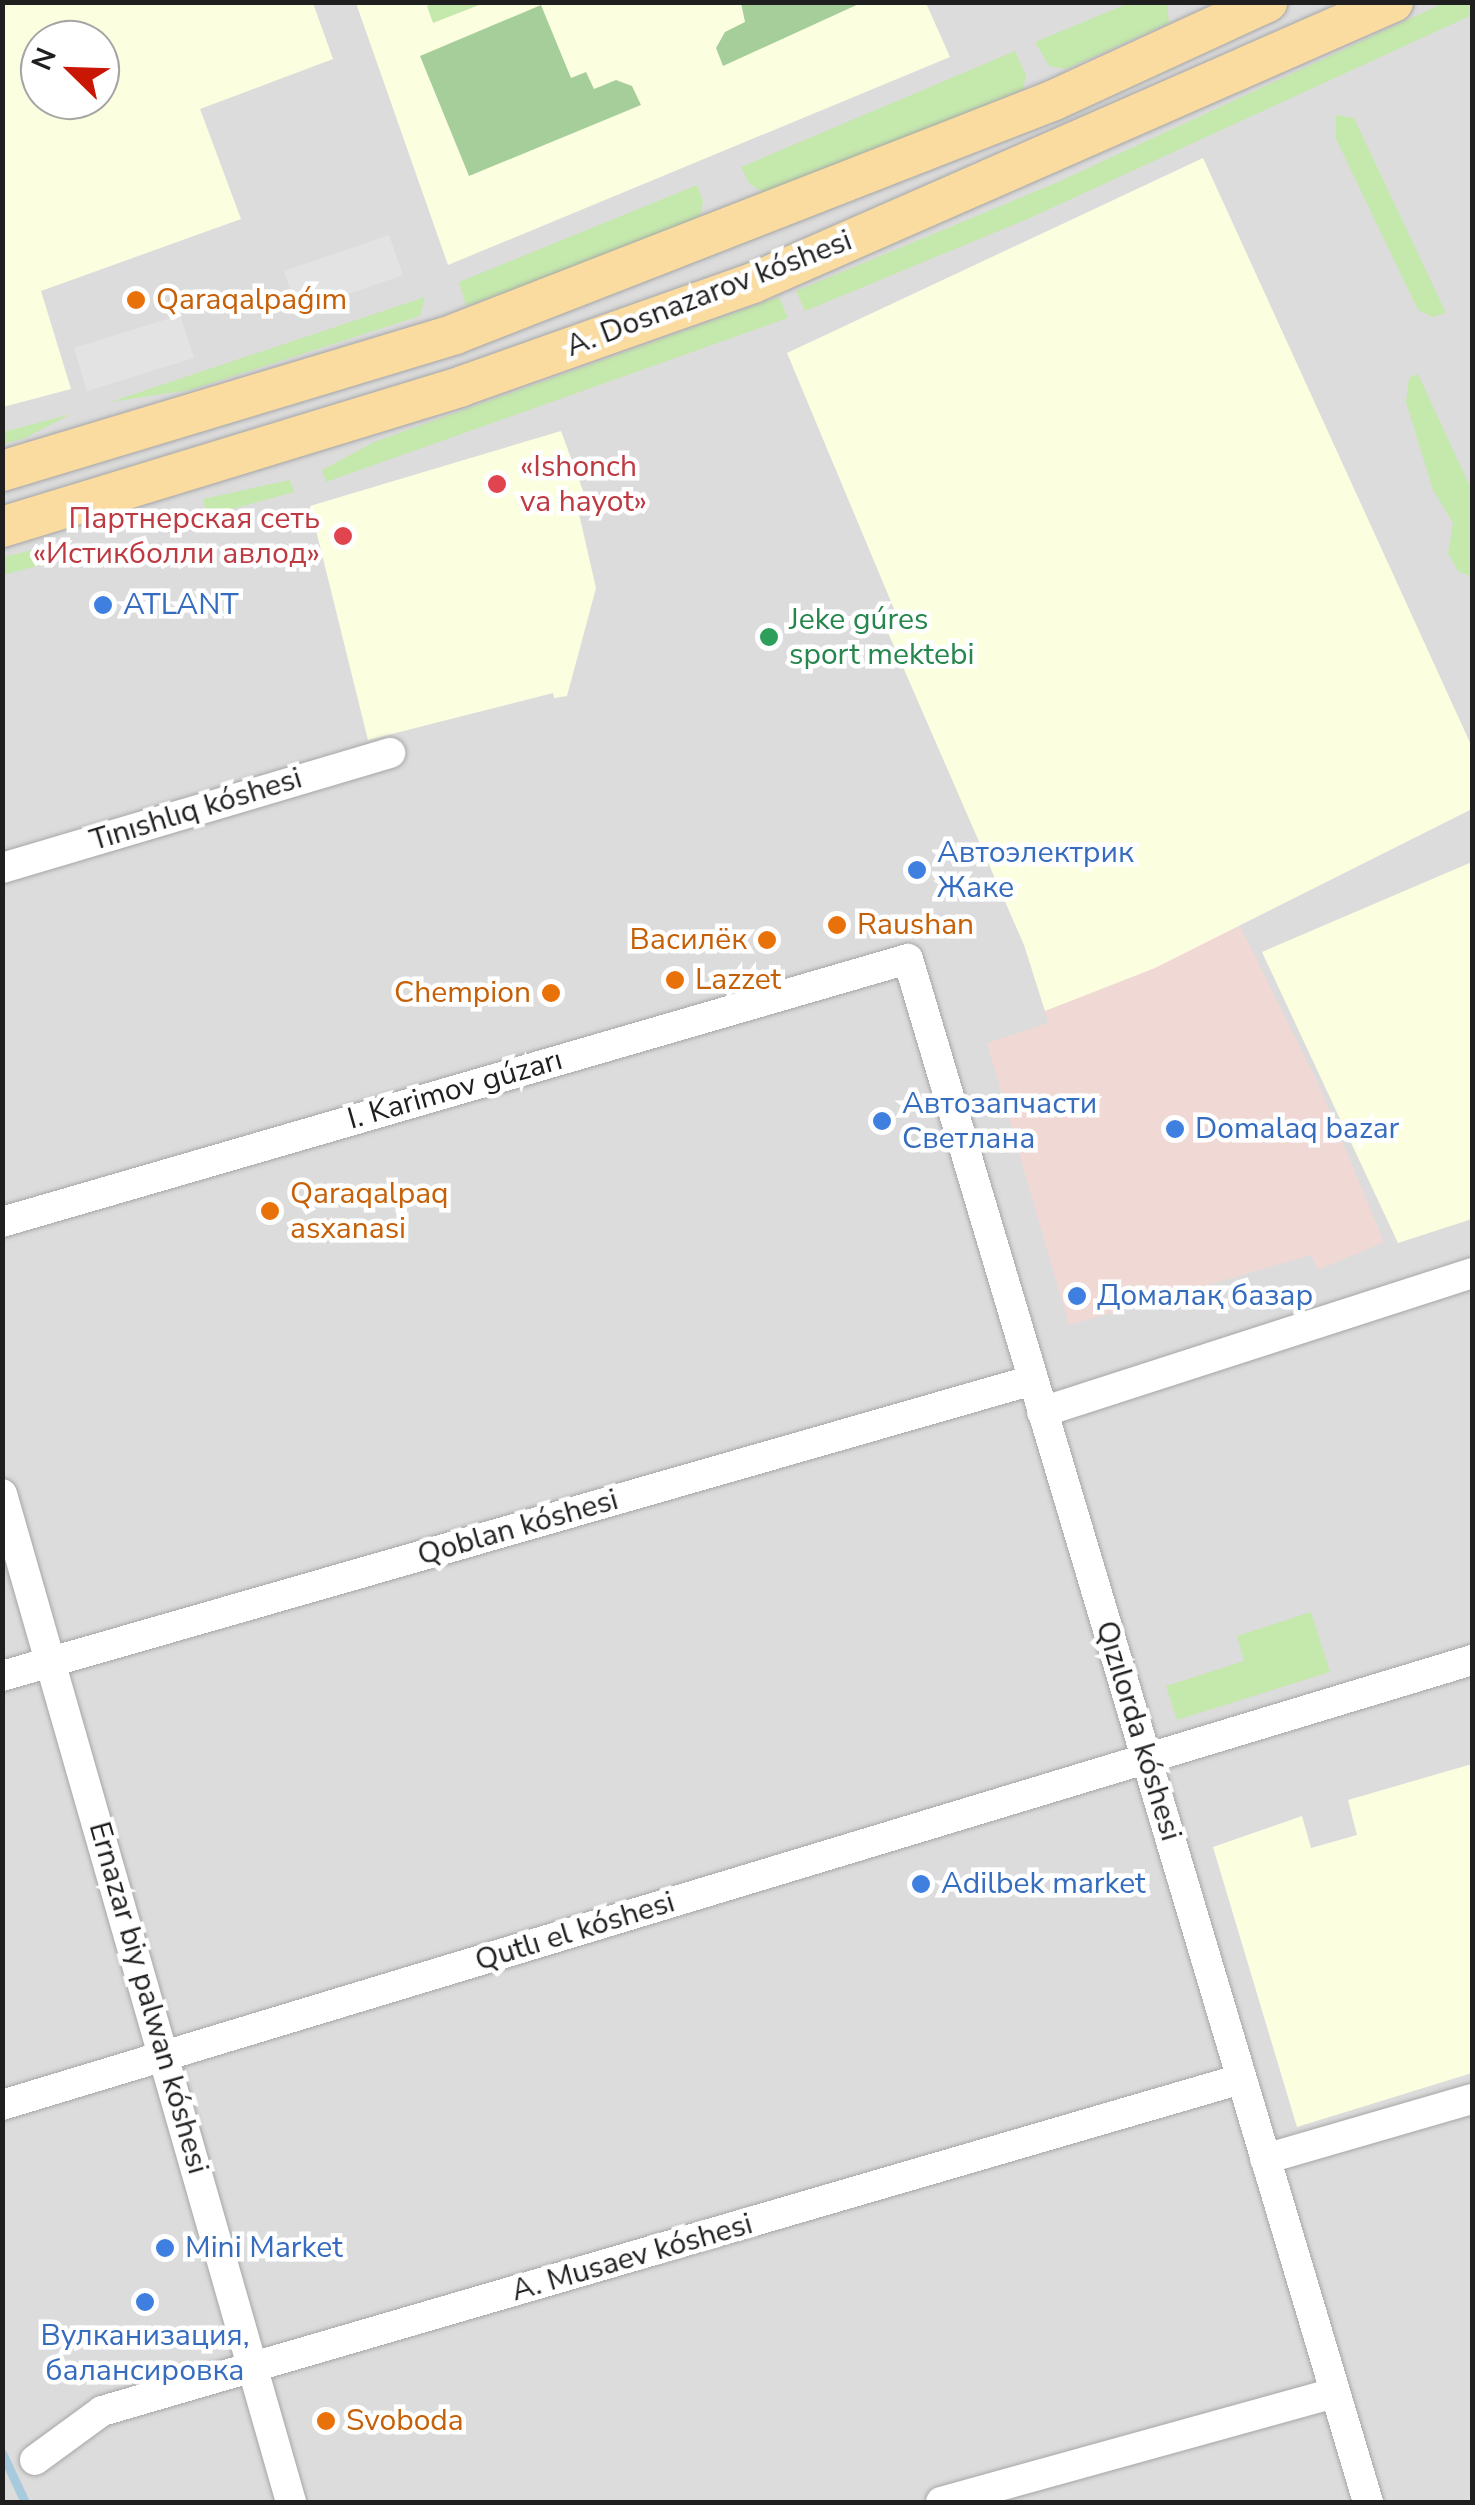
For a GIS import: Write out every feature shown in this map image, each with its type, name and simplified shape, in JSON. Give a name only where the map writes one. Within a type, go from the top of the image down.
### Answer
[{"type":"main road","name":"A. Dosnazarov kóshesi","points":[[2,471],[455,334],[1052,101],[1267,2]]},
{"type":"main road","name":"A. Dosnazarov kóshesi","points":[[2,527],[462,386],[754,282],[1392,2]]},
{"type":"street","name":"Tınıshlıq kóshesi","points":[[2,868],[390,753]]},
{"type":"street","name":"I. Karimov gúzarı","points":[[2,1222],[908,959]]},
{"type":"street","name":"Qızılorda kóshesi","points":[[908,959],[1368,2502]]},
{"type":"street","points":[[1042,1412],[1472,1273]]},
{"type":"street","name":"Qoblan kóshesi","points":[[2,1676],[1032,1380]]},
{"type":"street","name":"Ernazar biy palwan kóshesi","points":[[2,1494],[167,2054],[291,2502]]},
{"type":"street","name":"Qutlı el kóshesi","points":[[2,2104],[1472,1660]]},
{"type":"street","name":"A. Musaev kóshesi","points":[[35,2460],[102,2411],[1241,2080]]},
{"type":"street","points":[[1265,2158],[1472,2099]]},
{"type":"street","points":[[941,2502],[1335,2393]]},
{"type":"shaded area","points":[[3,2],[313,3],[333,59],[200,109],[241,219],[41,291],[71,389],[3,407]]},
{"type":"shaded area","points":[[3,3],[1472,3],[1472,2502],[3,2502]]},
{"type":"shaded area","points":[[356,3],[926,3],[950,57],[448,265]]},
{"type":"shaded area","points":[[1203,158],[1472,747],[1472,809],[1155,968],[1045,1011],[1024,945],[883,621],[897,616],[787,353]]},
{"type":"shaded area","points":[[389,235],[403,275],[298,312],[284,271]]},
{"type":"shaded area","points":[[180,315],[194,358],[87,391],[74,348]]},
{"type":"shaded area","points":[[561,431],[586,499],[576,501],[596,588],[567,696],[554,698],[553,693],[368,740],[310,506]]},
{"type":"shaded area","points":[[1472,862],[1472,1219],[1398,1243],[1262,952]]},
{"type":"shaded area","name":"Domalaq bazar","points":[[1240,926],[1317,1081],[1384,1242],[1318,1270],[1311,1255],[1069,1325],[987,1043],[1048,1023],[1045,1011]]},
{"type":"shaded area","points":[[1472,1764],[1472,2073],[1297,2127],[1213,1847],[1302,1816],[1311,1848],[1357,1835],[1348,1800]]},
{"type":"green space","points":[[436,2],[484,3],[433,23],[427,6]]},
{"type":"green space","points":[[741,2],[861,3],[723,66],[716,48],[725,32],[745,22]]},
{"type":"green space","points":[[1446,2],[1472,3],[1472,15],[1030,218],[805,311],[796,291],[1058,182]]},
{"type":"green space","points":[[1129,3],[1167,3],[1169,23],[1066,69],[1049,66],[1035,42]]},
{"type":"green space","points":[[541,5],[571,78],[586,72],[594,89],[616,80],[632,86],[641,105],[469,176],[420,56]]},
{"type":"green space","points":[[1015,51],[1026,75],[1023,89],[770,197],[749,183],[741,167]]},
{"type":"green space","points":[[1336,115],[1354,118],[1446,313],[1433,317],[1418,310],[1336,139]]},
{"type":"green space","points":[[697,185],[703,201],[699,225],[466,306],[459,282]]},
{"type":"green space","points":[[425,297],[420,316],[190,390],[110,402]]},
{"type":"green space","points":[[779,297],[788,318],[326,482],[322,470],[374,442]]},
{"type":"green space","points":[[1418,374],[1472,491],[1472,577],[1458,571],[1448,553],[1453,523],[1433,490],[1406,402],[1409,378]]},
{"type":"green space","points":[[71,414],[25,438],[3,444],[3,432]]},
{"type":"green space","points":[[290,480],[294,492],[207,516],[203,499]]},
{"type":"green space","points":[[45,547],[49,563],[3,575],[3,557]]},
{"type":"green space","points":[[1311,1612],[1330,1672],[1177,1720],[1166,1686],[1244,1661],[1237,1636]]},
{"type":"waterway","points":[[2,2453],[25,2502]]},
{"type":"place","name":"Qaraqalpaǵım","points":[[136,300]]},
{"type":"place","name":"«Ishonch va hayot»","points":[[497,484]]},
{"type":"place","name":"Партнерская сеть «Истикболли авлод»","points":[[343,536]]},
{"type":"place","name":"ATLANT","points":[[103,605]]},
{"type":"place","name":"Jeke gúres sport mektebi","points":[[769,637]]},
{"type":"place","name":"Автоэлектрик Жаке","points":[[917,870]]},
{"type":"place","name":"Raushan","points":[[837,925]]},
{"type":"place","name":"Василёк","points":[[767,940]]},
{"type":"place","name":"Lazzet","points":[[675,980]]},
{"type":"place","name":"Chempion","points":[[551,993]]},
{"type":"place","name":"Автозапчасти Светлана","points":[[882,1121]]},
{"type":"place","name":"Domalaq bazar","points":[[1175,1129]]},
{"type":"place","name":"Qaraqalpaq asxanasi","points":[[270,1211]]},
{"type":"place","name":"Домалақ базар","points":[[1077,1296]]},
{"type":"place","name":"Adilbek market","points":[[921,1884]]},
{"type":"place","name":"Mini Market","points":[[165,2248]]},
{"type":"place","name":"Вулканизация, балансировка","points":[[145,2302]]},
{"type":"place","name":"Svoboda","points":[[326,2421]]}]
